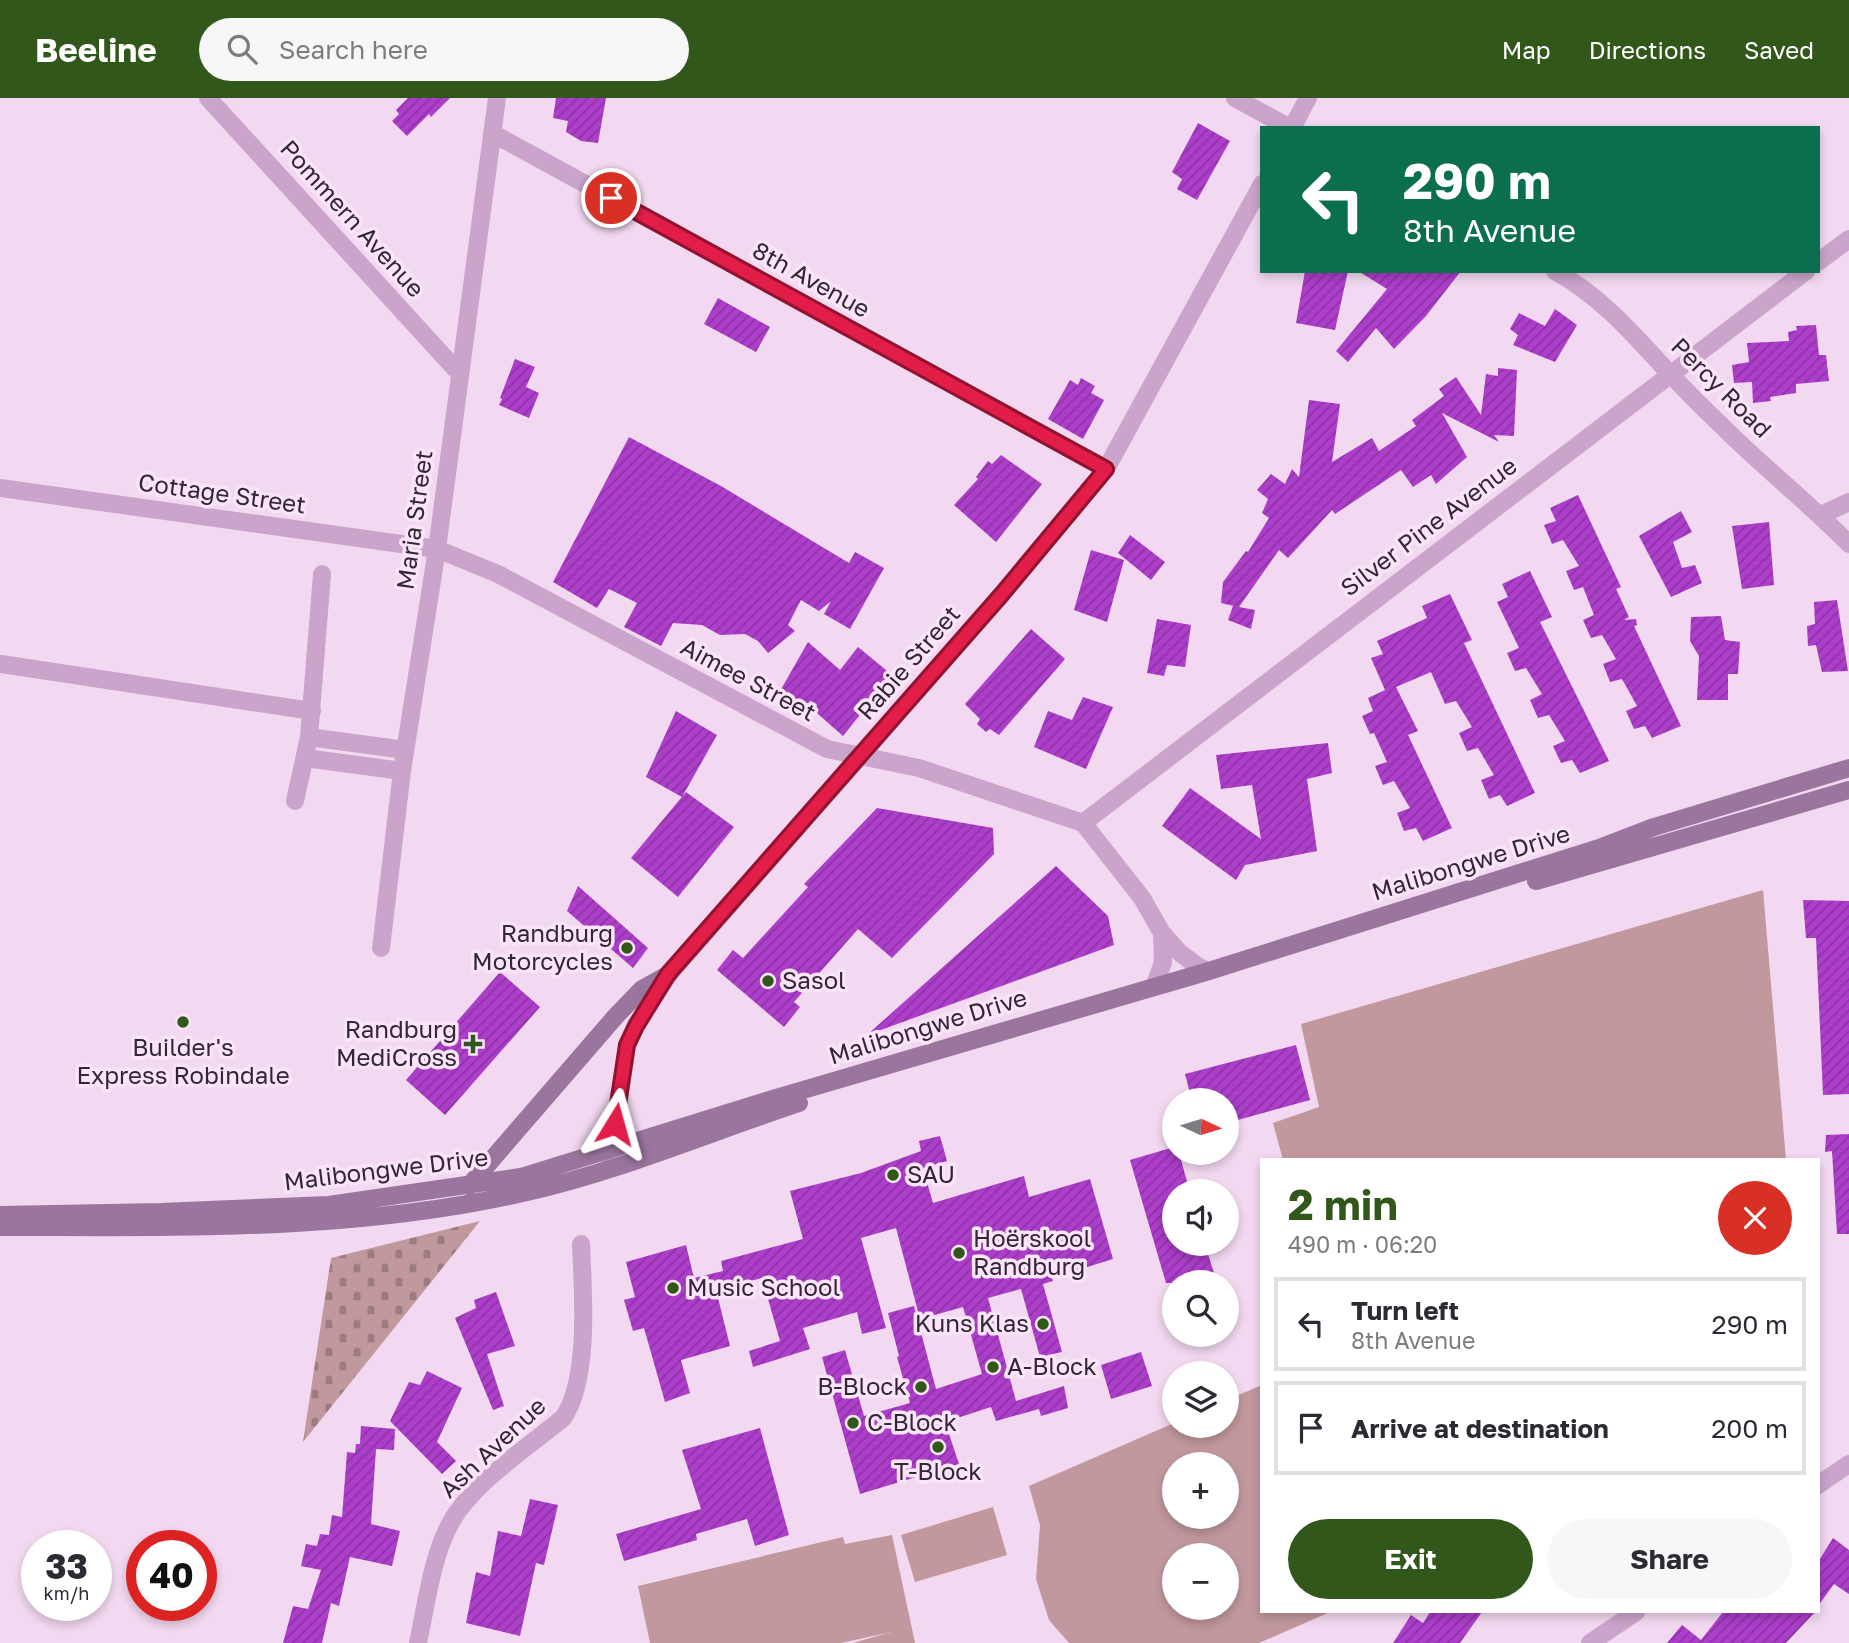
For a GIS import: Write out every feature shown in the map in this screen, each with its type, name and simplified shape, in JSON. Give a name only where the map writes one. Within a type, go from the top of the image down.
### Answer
[{"type":"main road","name":"Malibongwe Drive","points":[[0,1215],[329,1205],[521,1177],[760,1103],[1209,971],[1602,847],[1684,817],[1849,768]]},
{"type":"main road","name":"Malibongwe Drive","points":[[0,1227],[163,1229],[332,1222],[515,1195],[565,1183],[705,1138],[736,1124],[839,1090],[1608,859],[1849,790]]},
{"type":"main road","points":[[469,1186],[614,1017],[642,989],[668,974]]},
{"type":"street","name":"Pommern Avenue","points":[[208,98],[459,373]]},
{"type":"street","name":"Maria Street","points":[[381,948],[402,771],[437,549],[497,98]]},
{"type":"street","points":[[1235,98],[1287,126]]},
{"type":"street","points":[[1292,126],[1308,98]]},
{"type":"street","name":"8th Avenue","points":[[492,134],[1106,469]]},
{"type":"street","name":"Rabie Street","points":[[609,1169],[627,1045],[668,974],[1011,584],[1106,469],[1260,188]]},
{"type":"street","points":[[1820,261],[1849,239]]},
{"type":"street","name":"Percy Road","points":[[1558,273],[1597,298],[1763,466],[1821,515],[1849,544]]},
{"type":"street","name":"Silver Pine Avenue","points":[[1083,823],[1803,273]]},
{"type":"street","name":"Cottage Street","points":[[0,488],[437,549]]},
{"type":"street","points":[[1821,515],[1849,502]]},
{"type":"street","name":"Aimee Street","points":[[437,549],[498,574],[812,742],[834,751],[919,768],[1083,823]]},
{"type":"street","points":[[295,801],[309,737],[322,574]]},
{"type":"street","points":[[0,665],[312,711]]},
{"type":"street","points":[[309,737],[405,750]]},
{"type":"street","points":[[305,758],[402,771]]},
{"type":"street","points":[[1083,823],[1142,898],[1162,933],[1180,953],[1209,971]]},
{"type":"street","points":[[1155,985],[1163,962],[1162,933]]},
{"type":"street","name":"Ash Avenue","points":[[418,1643],[438,1553],[448,1526],[457,1512],[471,1495],[563,1418],[570,1409],[579,1377],[581,1350],[581,1244]]},
{"type":"street","points":[[1820,1484],[1849,1464]]},
{"type":"street","points":[[1590,1643],[1635,1613]]},
{"type":"green space","points":[[1763,890],[1786,1158],[1282,1158],[1273,1123],[1319,1107],[1301,1024]]},
{"type":"green space","points":[[480,1221],[303,1442],[331,1258]]},
{"type":"green space","points":[[1260,1386],[1260,1613],[1328,1613],[1259,1643],[1069,1643],[1049,1620],[1036,1579],[1040,1525],[1029,1486],[1162,1428],[1162,1438],[1239,1438],[1239,1395]]},
{"type":"green space","points":[[993,1507],[1007,1555],[915,1582],[901,1535]]},
{"type":"green space","points":[[892,1535],[915,1643],[853,1643],[891,1632],[841,1643],[650,1643],[638,1586],[843,1537],[845,1544]]},
{"type":"building","points":[[408,98],[450,98],[407,136],[392,121],[399,114],[396,110]]},
{"type":"building","points":[[556,98],[606,98],[598,143],[581,141],[566,132],[568,121],[553,118]]},
{"type":"building","points":[[1198,123],[1230,141],[1197,200],[1177,189],[1182,179],[1172,172]]},
{"type":"building","points":[[1305,273],[1348,273],[1335,330],[1296,323]]},
{"type":"building","points":[[1361,273],[1459,273],[1426,316],[1394,349],[1376,328],[1348,362],[1336,351],[1387,289]]},
{"type":"building","points":[[718,298],[770,327],[756,352],[704,324]]},
{"type":"building","points":[[1555,309],[1577,325],[1555,362],[1513,345],[1518,335],[1510,329],[1519,313],[1545,326]]},
{"type":"building","points":[[1816,325],[1819,355],[1826,355],[1829,381],[1796,384],[1796,393],[1770,397],[1771,401],[1753,403],[1752,382],[1734,383],[1732,365],[1749,362],[1747,343],[1789,341],[1788,332],[1797,330],[1796,326]]},
{"type":"building","points":[[515,359],[535,367],[526,387],[539,393],[529,418],[499,405]]},
{"type":"building","points":[[1498,368],[1517,370],[1514,436],[1494,435],[1499,442],[1442,413],[1467,457],[1436,484],[1431,475],[1413,487],[1401,470],[1335,514],[1332,510],[1288,558],[1279,550],[1239,607],[1255,610],[1251,629],[1228,620],[1233,606],[1238,607],[1221,603],[1223,582],[1246,551],[1248,552],[1269,518],[1262,513],[1268,499],[1257,490],[1271,474],[1285,484],[1292,469],[1299,477],[1309,400],[1340,404],[1332,462],[1372,438],[1379,451],[1416,426],[1412,420],[1444,396],[1439,389],[1456,377],[1481,415],[1486,374],[1498,376]]},
{"type":"building","points":[[1081,378],[1095,386],[1091,393],[1104,400],[1083,439],[1048,419],[1070,380],[1078,385]]},
{"type":"building","points":[[629,437],[721,486],[849,563],[855,552],[884,568],[850,629],[824,614],[831,601],[819,611],[801,600],[788,625],[795,631],[768,653],[758,641],[745,634],[720,635],[702,625],[673,623],[661,646],[624,627],[637,603],[609,589],[597,608],[553,582]]},
{"type":"building","points":[[1001,455],[1042,484],[996,542],[954,505],[978,479],[976,477],[988,461],[992,464]]},
{"type":"building","points":[[1578,495],[1621,587],[1616,589],[1629,617],[1624,620],[1636,619],[1637,625],[1634,626],[1681,726],[1652,738],[1645,726],[1634,729],[1626,711],[1637,706],[1622,679],[1610,682],[1603,664],[1616,659],[1602,635],[1591,638],[1583,620],[1594,615],[1583,587],[1574,590],[1566,571],[1579,566],[1563,540],[1552,544],[1544,525],[1556,521],[1550,508]]},
{"type":"building","points":[[1681,511],[1692,532],[1673,542],[1682,568],[1695,565],[1702,583],[1671,597],[1639,536]]},
{"type":"building","points":[[1769,522],[1774,585],[1742,589],[1732,526]]},
{"type":"building","points":[[1130,535],[1165,562],[1151,580],[1118,553]]},
{"type":"building","points":[[1091,550],[1124,560],[1107,622],[1074,610]]},
{"type":"building","points":[[1530,571],[1552,617],[1540,622],[1609,761],[1580,773],[1572,760],[1561,763],[1553,746],[1565,741],[1549,715],[1538,718],[1530,700],[1542,694],[1526,668],[1515,671],[1507,653],[1519,648],[1497,602],[1508,597],[1502,584]]},
{"type":"building","points":[[1450,594],[1472,640],[1464,643],[1535,793],[1507,806],[1500,795],[1489,799],[1481,780],[1494,775],[1478,748],[1467,751],[1459,733],[1472,727],[1456,701],[1445,704],[1431,672],[1396,687],[1418,731],[1408,735],[1452,828],[1423,841],[1416,828],[1404,831],[1397,813],[1410,808],[1394,781],[1383,785],[1375,766],[1387,762],[1374,733],[1370,734],[1362,716],[1373,711],[1368,698],[1385,690],[1371,658],[1383,654],[1377,641],[1427,618],[1422,606]]},
{"type":"building","points":[[1837,600],[1848,671],[1822,672],[1816,645],[1808,646],[1807,626],[1815,624],[1814,602]]},
{"type":"building","points":[[1721,616],[1725,640],[1740,642],[1738,674],[1728,674],[1728,700],[1697,700],[1699,656],[1690,641],[1691,617]]},
{"type":"building","points":[[1157,619],[1191,625],[1185,667],[1167,665],[1164,676],[1147,673]]},
{"type":"building","points":[[1031,629],[1065,659],[999,735],[990,729],[986,732],[977,724],[980,719],[965,704]]},
{"type":"building","points":[[808,642],[840,670],[858,647],[892,675],[843,736],[810,707],[780,691]]},
{"type":"building","points":[[1083,697],[1113,707],[1086,769],[1034,747],[1048,711],[1072,720]]},
{"type":"building","points":[[676,711],[717,735],[682,797],[646,777]]},
{"type":"building","points":[[1328,743],[1332,773],[1307,779],[1317,851],[1245,865],[1236,880],[1162,826],[1190,788],[1261,839],[1252,785],[1221,789],[1216,755]]},
{"type":"building","points":[[686,792],[734,827],[678,897],[631,858]]},
{"type":"building","points":[[877,808],[993,828],[994,854],[892,958],[858,929],[794,1002],[800,1007],[784,1027],[717,970],[733,950],[743,958],[808,887],[804,884]]},
{"type":"building","points":[[1056,866],[1108,916],[1114,945],[867,1035]]},
{"type":"building","points":[[578,886],[648,948],[633,968],[567,911]]},
{"type":"building","points":[[1803,900],[1849,901],[1849,1094],[1823,1095],[1816,938],[1806,938]]},
{"type":"building","name":"Randburg MediCross","points":[[500,972],[540,1007],[445,1115],[406,1080]]},
{"type":"building","points":[[1296,1045],[1310,1100],[1239,1120],[1239,1088],[1189,1088],[1185,1074]]},
{"type":"building","points":[[1849,1134],[1849,1234],[1837,1234],[1832,1151],[1825,1152],[1826,1135]]},
{"type":"building","points":[[940,1136],[947,1161],[923,1168],[933,1203],[1024,1176],[1029,1197],[1090,1179],[1113,1259],[1052,1278],[1053,1281],[1043,1284],[1062,1352],[1040,1357],[1021,1289],[988,1298],[1016,1401],[1064,1386],[1068,1408],[1041,1416],[1039,1409],[996,1421],[991,1407],[945,1422],[959,1464],[860,1494],[822,1357],[845,1350],[864,1416],[910,1403],[888,1313],[914,1306],[936,1389],[982,1374],[963,1307],[920,1319],[896,1228],[861,1238],[886,1328],[862,1334],[857,1312],[803,1328],[810,1349],[753,1367],[749,1351],[780,1341],[762,1278],[716,1290],[730,1346],[681,1360],[690,1393],[665,1402],[644,1328],[633,1331],[624,1300],[635,1297],[626,1262],[686,1245],[694,1278],[723,1271],[721,1261],[803,1239],[790,1191],[861,1173],[921,1151],[919,1141]]},
{"type":"building","points":[[1162,1151],[1162,1166],[1183,1166],[1186,1179],[1162,1179],[1162,1256],[1209,1256],[1213,1270],[1162,1270],[1130,1160]]},
{"type":"building","points":[[496,1292],[515,1346],[487,1354],[504,1406],[493,1410],[455,1318],[476,1308],[474,1300]]},
{"type":"building","points":[[1141,1352],[1152,1386],[1111,1399],[1101,1365]]},
{"type":"building","points":[[427,1371],[462,1388],[437,1442],[456,1461],[442,1474],[390,1421],[409,1382],[420,1385]]},
{"type":"building","points":[[361,1426],[395,1429],[394,1450],[376,1449],[371,1524],[400,1531],[392,1566],[350,1557],[339,1606],[331,1603],[322,1643],[283,1643],[293,1606],[308,1609],[321,1570],[301,1566],[306,1544],[317,1546],[320,1534],[329,1535],[332,1515],[342,1517],[347,1452],[355,1453],[356,1444],[360,1444]]},
{"type":"building","points":[[760,1428],[789,1535],[755,1546],[747,1519],[696,1534],[697,1540],[624,1561],[616,1534],[701,1509],[682,1450]]},
{"type":"building","points":[[530,1499],[558,1505],[544,1565],[536,1563],[520,1636],[466,1623],[476,1572],[490,1576],[498,1531],[521,1536]]},
{"type":"building","points":[[1833,1538],[1849,1550],[1849,1594],[1834,1584],[1820,1603],[1820,1559]]},
{"type":"building","points":[[1429,1613],[1481,1613],[1460,1643],[1393,1643],[1411,1615],[1423,1623]]},
{"type":"building","points":[[1722,1613],[1814,1613],[1786,1643],[1667,1643],[1682,1625],[1701,1640]]},
{"type":"place","name":"Randburg Motorcycles","points":[[627,948]]},
{"type":"place","name":"Sasol","points":[[768,981]]},
{"type":"place","name":"Builder's Express Robindale","points":[[183,1022]]},
{"type":"place","name":"Randburg MediCross","points":[[473,1044]]},
{"type":"place","name":"SAU","points":[[893,1175]]},
{"type":"place","name":"Hoërskool Randburg","points":[[959,1253]]},
{"type":"place","name":"Music School","points":[[673,1288]]},
{"type":"place","name":"Kuns Klas","points":[[1043,1324]]},
{"type":"place","name":"A-Block","points":[[993,1367]]},
{"type":"place","name":"B-Block","points":[[921,1387]]},
{"type":"place","name":"C-Block","points":[[853,1423]]},
{"type":"place","name":"T-Block","points":[[938,1447]]},
{"type":"route","points":[[611,198],[1106,469],[1002,594],[668,974],[627,1045],[615,1124]]}]
